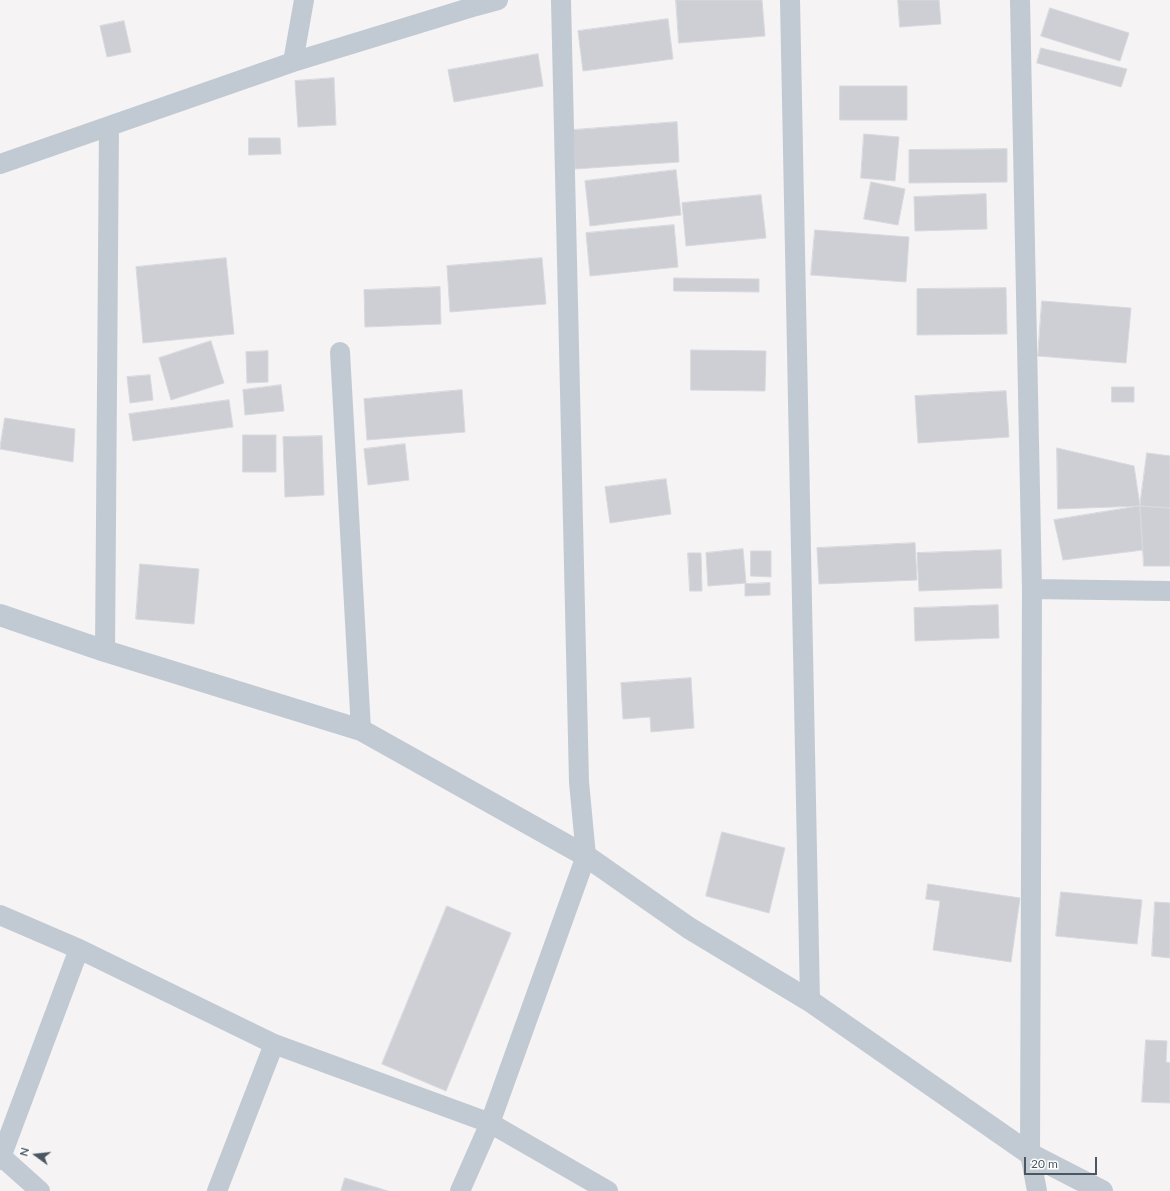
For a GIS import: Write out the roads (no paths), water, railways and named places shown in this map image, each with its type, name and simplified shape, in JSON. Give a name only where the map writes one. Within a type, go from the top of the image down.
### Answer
[{"type":"street","points":[[293,62],[304,0]]},
{"type":"street","points":[[0,164],[293,62],[498,0]]},
{"type":"street","points":[[460,1191],[490,1123],[586,856],[579,782],[561,0]]},
{"type":"street","points":[[790,0],[810,1001]]},
{"type":"street","points":[[1020,0],[1032,589],[1030,1154],[1037,1191]]},
{"type":"street","points":[[105,650],[109,126]]},
{"type":"street","points":[[340,352],[361,730]]},
{"type":"street","points":[[1032,589],[1170,591]]},
{"type":"street","points":[[0,615],[105,650],[361,730],[586,856],[689,928],[810,1001],[1030,1154],[1102,1191]]},
{"type":"street","points":[[0,915],[79,949],[274,1044],[490,1123],[608,1191]]},
{"type":"street","points":[[40,1191],[1,1159],[79,949]]},
{"type":"street","points":[[217,1191],[274,1044]]}]
